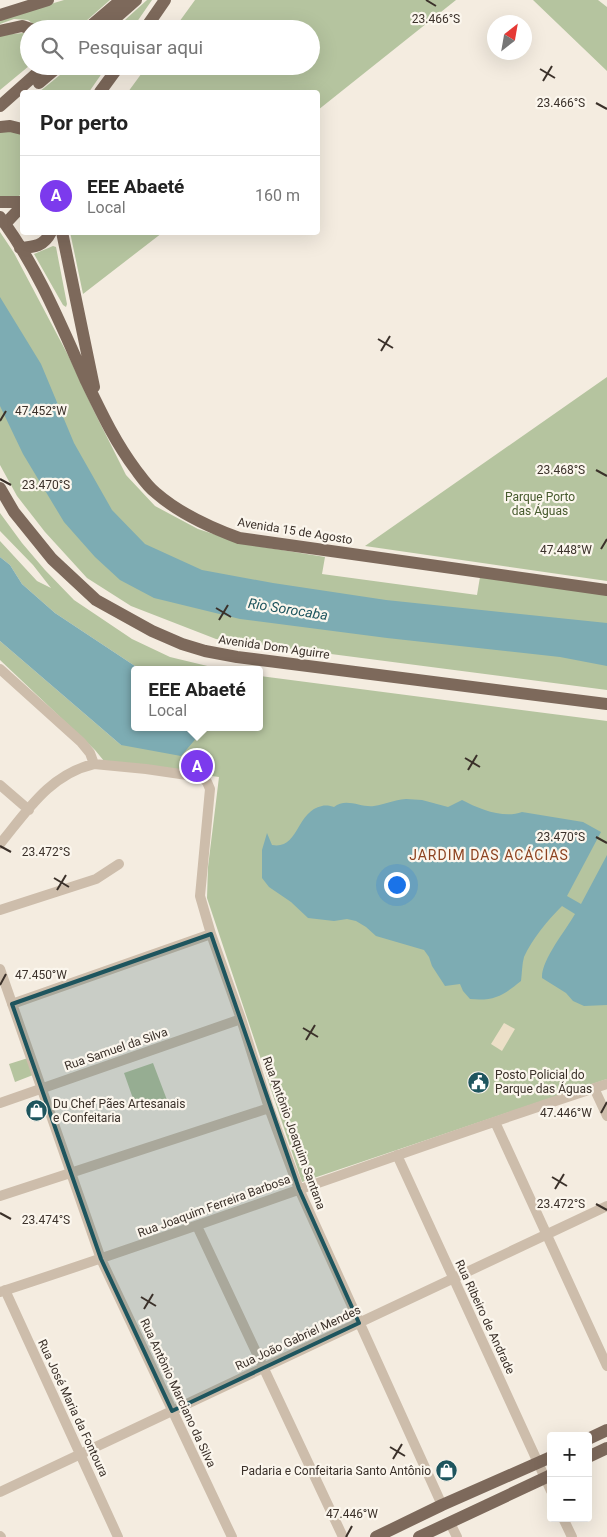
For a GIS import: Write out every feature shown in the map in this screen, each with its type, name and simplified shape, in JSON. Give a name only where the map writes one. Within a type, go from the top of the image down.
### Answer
[{"type":"main road","points":[[2,13],[48,0]]},
{"type":"main road","points":[[98,20],[121,0]]},
{"type":"main road","points":[[113,20],[136,0]]},
{"type":"main road","points":[[151,20],[165,0]]},
{"type":"main road","points":[[0,31],[20,26]]},
{"type":"main road","points":[[0,101],[10,88],[26,75]]},
{"type":"main road","points":[[0,106],[35,75]]},
{"type":"main road","points":[[30,90],[48,75]]},
{"type":"main road","points":[[101,90],[112,75]]},
{"type":"main road","points":[[0,116],[20,99]]},
{"type":"main road","points":[[0,127],[10,126],[20,128]]},
{"type":"main road","points":[[0,202],[20,202]]},
{"type":"main road","points":[[3,220],[20,207]]},
{"type":"main road","name":"Avenida 15 de Agosto","points":[[3,220],[41,284],[110,431],[128,459],[154,492],[176,509],[206,526],[239,538],[607,590]]},
{"type":"main road","points":[[20,248],[38,246],[47,240],[50,235]]},
{"type":"main road","points":[[63,235],[90,360],[97,404]]},
{"type":"main road","name":"Avenida Dom Aguirre","points":[[0,488],[14,512],[52,559],[96,600],[152,631],[182,644],[205,651],[237,657],[607,704]]},
{"type":"main road","points":[[0,496],[14,512]]},
{"type":"main road","points":[[592,1437],[607,1430]]},
{"type":"main road","points":[[592,1455],[607,1448]]},
{"type":"main road","points":[[376,1537],[442,1505],[547,1459]]},
{"type":"main road","points":[[419,1537],[547,1476]]},
{"type":"street","points":[[0,669],[81,742],[90,753],[94,764],[74,770],[60,778],[45,791],[0,844]]},
{"type":"street","name":"Rua Antônio Joaquim Santana","points":[[94,764],[201,777],[207,782],[210,789],[200,896],[211,934],[241,1019],[269,1108],[299,1189],[442,1505]]},
{"type":"street","points":[[0,785],[29,810]]},
{"type":"street","points":[[0,910],[96,879],[119,864]]},
{"type":"street","points":[[12,1004],[211,934]]},
{"type":"street","name":"Rua Antônio Marciano da Silva","points":[[1,977],[101,1259],[232,1537]]},
{"type":"street","name":"Rua Samuel da Silva","points":[[0,1103],[241,1019]]},
{"type":"street","name":"Rua Joaquim Ferreira Barbosa","points":[[2,1291],[101,1259],[397,1155],[607,1084]]},
{"type":"street","points":[[594,1088],[607,1116]]},
{"type":"street","points":[[0,1196],[269,1108]]},
{"type":"street","points":[[495,1122],[607,1366]]},
{"type":"street","name":"Rua Ribeiro de Andrade","points":[[397,1155],[538,1463],[547,1475]]},
{"type":"street","name":"Rua João Gabriel Mendes","points":[[0,1492],[607,1206]]},
{"type":"street","points":[[197,1226],[343,1537]]},
{"type":"street","name":"Rua José Maria da Fontoura","points":[[2,1291],[118,1537]]},
{"type":"street","points":[[565,1522],[572,1537]]},
{"type":"street","points":[[450,1523],[457,1537]]},
{"type":"highlighted area","points":[[211,934],[299,1189],[359,1323],[172,1411],[101,1259],[12,1004]]},
{"type":"green space","points":[[64,0],[110,0],[87,20],[14,19],[0,24],[0,19]]},
{"type":"green space","points":[[147,0],[152,0],[138,20],[125,20]]},
{"type":"green space","points":[[195,0],[456,0],[320,108],[320,90],[129,90],[140,75],[320,75],[320,20],[181,20]]},
{"type":"green space","points":[[533,0],[598,0],[607,7],[607,71]]},
{"type":"green space","points":[[20,33],[20,73],[0,90],[0,36]]},
{"type":"green space","points":[[60,75],[101,75],[90,90],[41,90]]},
{"type":"green space","points":[[0,129],[20,133],[20,195],[17,198],[0,196]]},
{"type":"green space","points":[[0,232],[14,253],[69,357],[126,475],[155,506],[198,529],[244,544],[325,557],[322,574],[477,595],[480,577],[607,595],[607,690],[216,639],[131,606],[87,578],[45,532],[17,496],[0,465]]},
{"type":"green space","points":[[71,235],[159,235],[83,294]]},
{"type":"green space","points":[[53,246],[56,247],[66,307],[63,305],[34,254]]},
{"type":"green space","name":"Parque Porto das Águas","points":[[607,377],[607,581],[365,546]]},
{"type":"green space","points":[[0,513],[22,543],[74,600],[132,639],[170,657],[207,666],[135,666],[55,613],[22,584],[10,565],[0,557],[0,541],[37,581],[51,588],[33,565],[0,531]]},
{"type":"green space","points":[[0,641],[121,745],[199,735],[200,731],[263,731],[263,676],[607,721],[607,1079],[302,1182],[207,898],[208,867],[219,777],[104,761],[95,750],[0,660]]},
{"type":"green space","points":[[28,1058],[33,1075],[15,1082],[9,1064]]},
{"type":"green space","points":[[153,1063],[167,1100],[137,1110],[124,1073]]},
{"type":"shaded area","points":[[504,1023],[515,1029],[502,1051],[491,1044]]},
{"type":"water","name":"Rio Sorocaba","points":[[0,297],[41,364],[74,443],[112,510],[145,544],[202,570],[273,583],[386,600],[607,623],[607,666],[560,657],[387,638],[240,619],[154,598],[120,580],[95,557],[64,522],[23,454],[0,406]]},
{"type":"water","points":[[0,557],[10,565],[22,584],[55,613],[135,666],[131,666],[131,731],[200,731],[199,735],[181,756],[121,745],[0,641]]},
{"type":"water","points":[[406,799],[422,800],[448,807],[462,800],[484,810],[500,814],[522,812],[583,822],[601,832],[567,896],[581,904],[607,855],[607,1005],[584,1006],[573,1001],[566,993],[542,978],[545,963],[575,914],[562,906],[551,917],[527,950],[523,960],[521,981],[498,996],[486,999],[470,999],[460,984],[445,986],[424,950],[376,936],[356,921],[308,918],[291,902],[269,887],[262,878],[262,850],[267,833],[272,845],[281,845],[288,842],[313,809],[322,806],[334,807],[343,803],[374,806]]},
{"type":"place","name":"EEE Abaeté","points":[[197,766]]},
{"type":"place","name":"Posto Policial do Parque das Águas","points":[[479,1082]]},
{"type":"place","name":"Du Chef Pães Artesanais e Confeitaria","points":[[37,1111]]},
{"type":"place","name":"Padaria e Confeitaria Santo Antônio","points":[[447,1471]]},
{"type":"district","name":"JARDIM DAS ACÁCIAS","points":[[489,855]]}]
